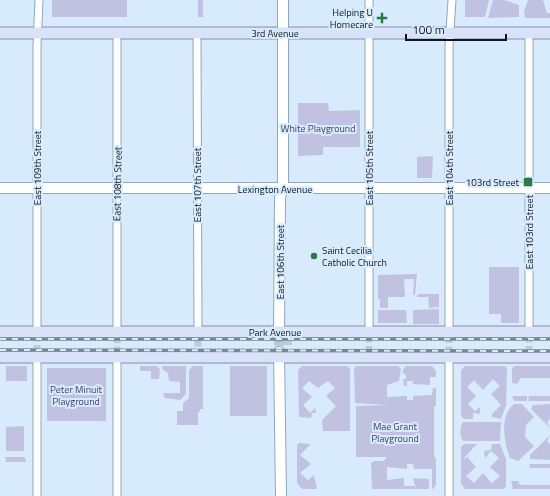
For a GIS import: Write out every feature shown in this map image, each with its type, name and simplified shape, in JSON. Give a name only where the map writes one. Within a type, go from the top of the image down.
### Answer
[{"type":"main road","name":"East 106th Street","points":[[283,0],[283,189],[287,197],[283,333]]},
{"type":"main road","name":"3rd Avenue","points":[[0,33],[550,33]]},
{"type":"main road","name":"Lexington Avenue","points":[[0,188],[550,188]]},
{"type":"main road","name":"Park Avenue","points":[[0,332],[37,334],[529,334],[550,332]]},
{"type":"main road","points":[[0,357],[37,355],[529,355],[550,357]]},
{"type":"main road","points":[[283,355],[283,496]]},
{"type":"street","name":"East 109th Street","points":[[37,334],[39,0]]},
{"type":"street","name":"East 105th Street","points":[[369,334],[368,189],[370,0]]},
{"type":"street","name":"East 104th Street","points":[[449,334],[449,47],[452,0]]},
{"type":"street","name":"East 108th Street","points":[[117,33],[117,334]]},
{"type":"street","name":"East 107th Street","points":[[197,33],[196,188],[198,334]]},
{"type":"street","name":"East 103rd Street","points":[[529,33],[529,334]]},
{"type":"street","points":[[37,355],[37,496]]},
{"type":"street","points":[[117,355],[117,496]]},
{"type":"street","points":[[449,355],[449,496]]},
{"type":"green space","points":[[52,0],[127,0],[127,17],[52,17]]},
{"type":"green space","points":[[198,0],[203,0],[203,17],[198,17]]},
{"type":"green space","points":[[465,0],[489,0],[485,17],[465,17]]},
{"type":"green space","points":[[493,0],[504,0],[519,5],[519,17],[488,18]]},
{"type":"green space","points":[[528,0],[543,0],[547,13],[550,13],[550,18],[525,18],[524,11]]},
{"type":"green space","name":"White Playground","points":[[298,103],[328,103],[329,111],[360,110],[360,147],[323,147],[323,155],[298,156]]},
{"type":"green space","points":[[433,156],[432,178],[417,178],[417,157]]},
{"type":"green space","points":[[489,267],[519,267],[519,323],[501,323],[501,314],[489,314]]},
{"type":"green space","points":[[417,274],[415,295],[413,295],[414,279],[404,279],[405,297],[388,297],[388,308],[380,308],[380,299],[378,299],[378,275]]},
{"type":"green space","points":[[418,294],[439,294],[439,307],[429,308],[428,295],[427,297],[417,297]]},
{"type":"green space","points":[[439,309],[439,324],[413,324],[413,310]]},
{"type":"green space","points":[[378,310],[406,310],[407,323],[378,323]]},
{"type":"green space","points":[[6,366],[27,366],[27,381],[6,381]]},
{"type":"green space","points":[[140,366],[156,366],[160,369],[159,379],[151,379],[151,371],[140,371]]},
{"type":"green space","points":[[162,366],[186,366],[186,394],[180,400],[165,398],[163,393],[180,393],[180,382],[169,381],[168,373],[162,369]]},
{"type":"green space","points":[[193,366],[203,366],[203,409],[200,409],[198,412],[198,425],[177,425],[177,411],[183,411],[183,403],[189,398],[189,370]]},
{"type":"green space","points":[[230,366],[267,366],[267,416],[230,416]]},
{"type":"green space","points":[[302,366],[347,366],[350,368],[350,431],[323,431],[322,420],[336,406],[326,396],[335,388],[328,381],[318,388],[309,381],[302,388],[312,397],[303,405],[310,413],[315,408],[316,413],[312,413],[311,418],[299,417],[298,370]]},
{"type":"green space","name":"Mae Grant Playground","points":[[356,366],[398,366],[401,369],[399,381],[387,385],[387,397],[407,396],[407,400],[413,400],[413,396],[432,395],[433,388],[436,388],[436,406],[434,406],[434,456],[436,459],[436,485],[433,489],[432,469],[414,469],[413,464],[407,464],[407,469],[387,467],[387,480],[404,478],[404,486],[415,486],[415,489],[372,489],[371,463],[374,461],[383,461],[386,457],[356,457],[356,406],[387,405],[355,403],[354,369]]},
{"type":"green space","points":[[406,366],[432,366],[436,371],[436,377],[430,377],[430,385],[413,384],[413,381],[407,381],[407,386],[404,386],[403,379],[406,379],[406,375],[403,373],[403,369]]},
{"type":"green space","points":[[465,366],[505,366],[507,369],[506,406],[501,419],[492,417],[492,414],[501,405],[491,394],[500,386],[493,379],[483,390],[474,380],[467,387],[476,396],[468,404],[475,411],[480,407],[480,414],[473,413],[473,419],[464,419],[461,416],[461,370]]},
{"type":"green space","points":[[514,366],[550,366],[550,378],[521,378],[517,384],[512,383],[512,369]]},
{"type":"green space","name":"Peter Minuit Playground","points":[[47,368],[106,368],[106,421],[47,421]]},
{"type":"green space","points":[[512,396],[527,396],[527,401],[514,401]]},
{"type":"green space","points":[[529,396],[550,396],[550,401],[528,401]]},
{"type":"green space","points":[[514,404],[522,404],[534,417],[526,425],[525,437],[534,446],[518,461],[510,458],[504,430],[506,415]]},
{"type":"green space","points":[[550,404],[550,419],[547,422],[550,428],[531,409],[533,405]]},
{"type":"green space","points":[[463,422],[501,422],[500,441],[463,441],[460,432]]},
{"type":"green space","points":[[24,426],[24,451],[6,451],[6,427]]},
{"type":"green space","points":[[550,435],[547,441],[550,444],[550,460],[530,459],[530,455]]},
{"type":"green space","points":[[299,443],[311,444],[300,455],[311,464],[300,473],[308,480],[314,475],[317,489],[302,489],[297,483],[297,445]]},
{"type":"green space","points":[[464,444],[477,444],[464,458],[465,459],[468,456],[476,467],[466,476],[474,483],[483,473],[492,483],[500,476],[490,467],[499,458],[491,451],[485,458],[484,451],[491,450],[492,444],[500,444],[506,459],[506,486],[504,489],[465,489],[461,483],[461,447]]},
{"type":"green space","points":[[5,457],[25,457],[26,462],[6,462]]},
{"type":"green space","points":[[529,464],[550,464],[550,468],[530,468]]},
{"type":"green space","points":[[413,478],[429,479],[429,489],[416,489]]},
{"type":"green space","points":[[511,481],[518,481],[520,485],[550,485],[550,489],[513,489]]},
{"type":"tunnel","points":[[287,335],[287,353]]},
{"type":"tunnel","points":[[37,336],[37,352]]},
{"type":"tunnel","points":[[117,336],[117,353]]},
{"type":"tunnel","points":[[198,336],[198,357]]},
{"type":"tunnel","points":[[279,336],[279,352]]},
{"type":"tunnel","points":[[449,336],[449,353]]},
{"type":"tunnel","points":[[529,336],[529,353]]},
{"type":"tunnel","points":[[369,337],[369,353]]},
{"type":"railway","points":[[0,339],[550,339]]},
{"type":"railway","points":[[0,350],[550,351]]},
{"type":"place","name":"Helping U Homecare","points":[[382,18]]},
{"type":"place","name":"103rd Street","points":[[528,182]]},
{"type":"place","name":"Saint Cecilia Catholic Church","points":[[314,256]]}]
